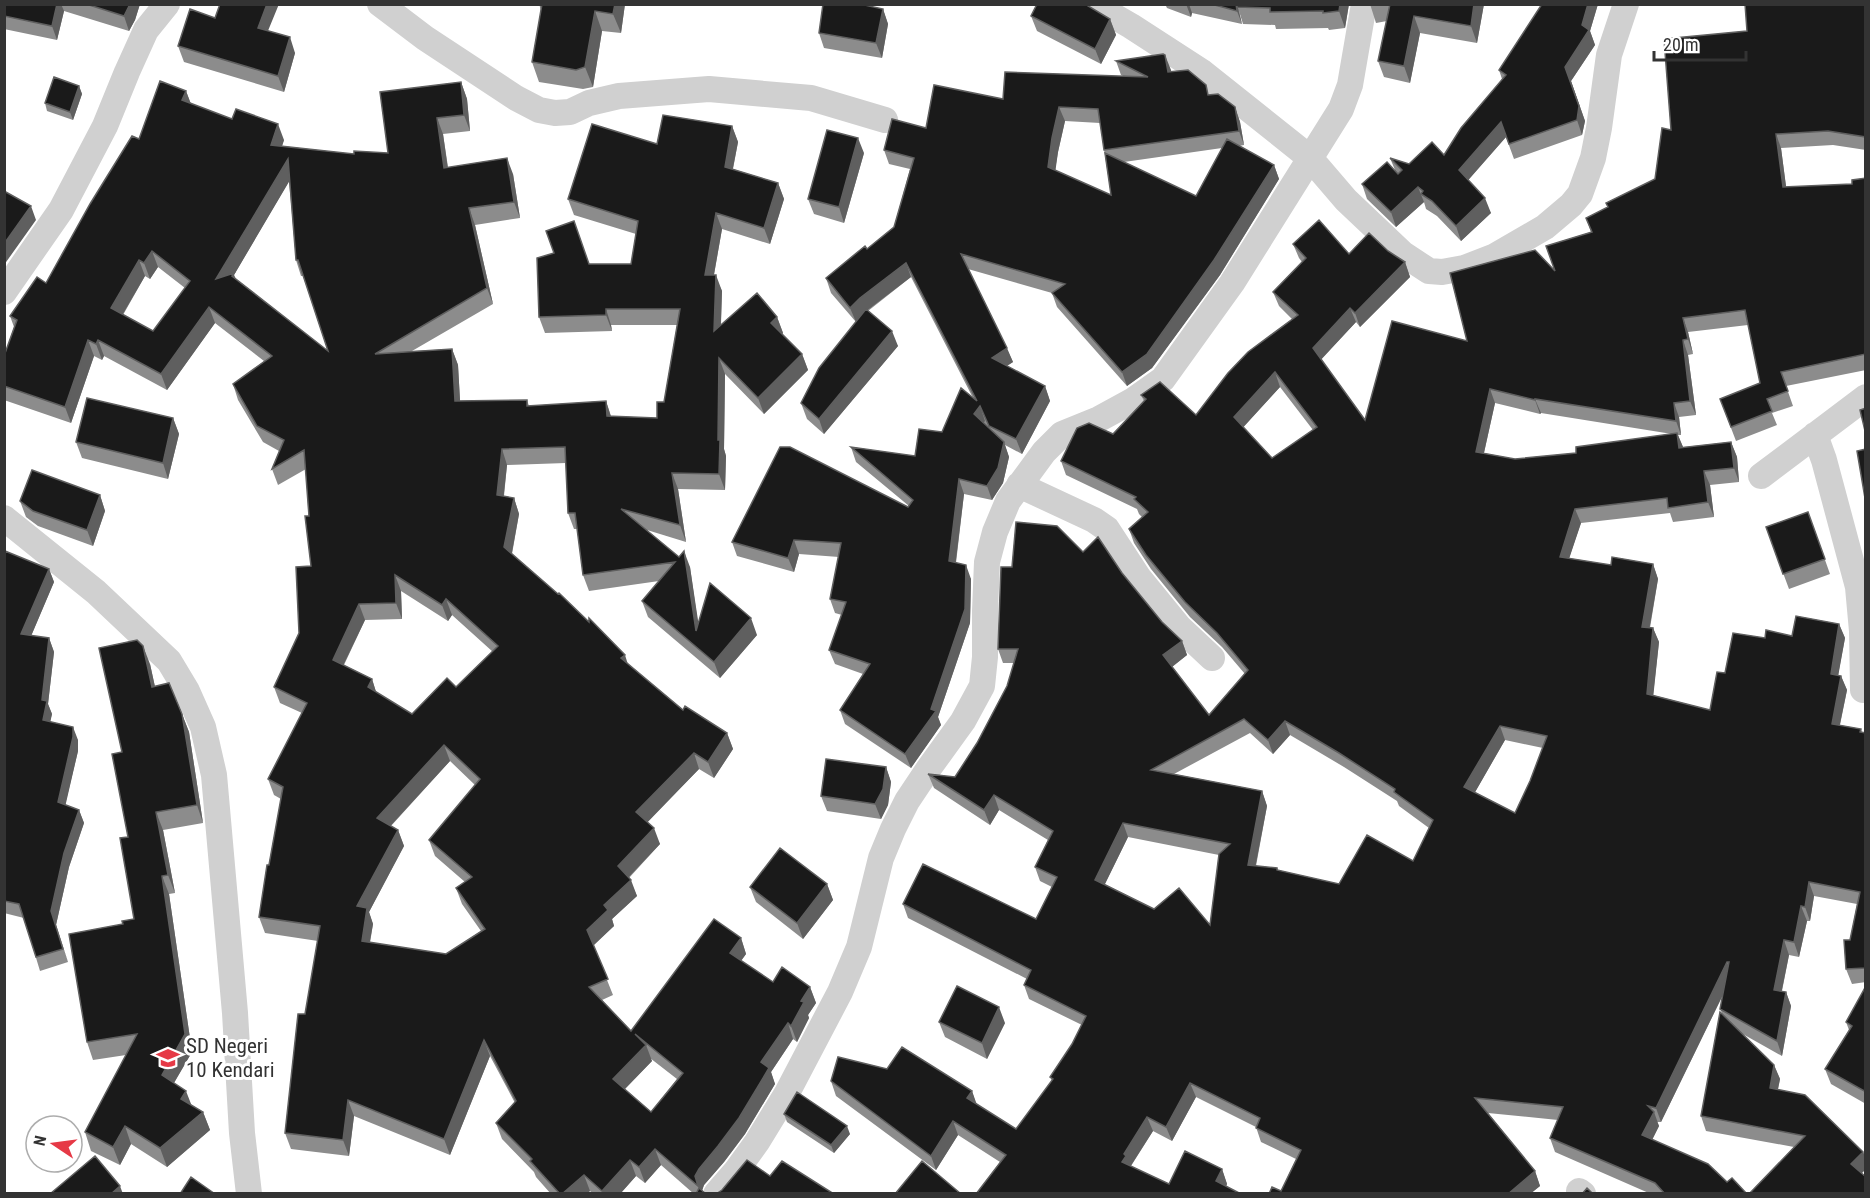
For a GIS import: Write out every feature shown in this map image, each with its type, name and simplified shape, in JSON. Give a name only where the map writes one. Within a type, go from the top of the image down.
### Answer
[{"type":"street","points":[[4,292],[61,210],[105,126],[146,30],[166,4]]},
{"type":"street","points":[[380,4],[425,38],[499,87],[539,110],[555,113],[570,112],[590,103],[619,96],[709,89],[811,98],[885,120]]},
{"type":"street","points":[[1093,4],[1203,72],[1310,158],[1346,201],[1409,259],[1429,271],[1442,272],[1464,268],[1495,256],[1545,227],[1571,205],[1580,194],[1593,158],[1609,55],[1626,4]]},
{"type":"street","points":[[716,1194],[757,1142],[787,1093],[835,1002],[859,947],[880,858],[893,829],[907,801],[963,721],[982,686],[985,657],[987,562],[995,532],[1008,501],[1044,452],[1062,434],[1099,419],[1163,379],[1232,283],[1341,108],[1350,85],[1364,4]]},
{"type":"street","points":[[1761,476],[1866,397]]},
{"type":"street","points":[[1815,435],[1824,460],[1857,587],[1862,631],[1863,690]]},
{"type":"street","points":[[1019,485],[1094,520],[1107,529],[1139,578],[1179,627],[1212,658]]},
{"type":"street","points":[[4,518],[96,592],[169,661],[187,691],[203,727],[214,775],[235,1014],[244,1187]]},
{"type":"building","points":[[4,4],[57,4],[52,26],[4,16]]},
{"type":"building","points":[[86,4],[130,4],[124,16]]},
{"type":"building","points":[[220,4],[267,4],[258,28],[290,37],[278,76],[178,46],[190,9],[215,18]]},
{"type":"building","points":[[542,4],[615,4],[613,14],[595,11],[585,67],[576,70],[532,62]]},
{"type":"building","points":[[823,4],[860,4],[883,9],[876,43],[819,33]]},
{"type":"building","points":[[1037,4],[1085,4],[1110,19],[1095,49],[1031,16]]},
{"type":"building","points":[[1211,4],[1236,4],[1237,11]]},
{"type":"building","points":[[1237,4],[1340,4],[1339,11],[1323,13],[1323,11],[1270,12],[1270,8],[1237,7]]},
{"type":"building","points":[[1390,4],[1474,4],[1471,26],[1414,16],[1404,66],[1378,61]]},
{"type":"building","points":[[1542,4],[1588,4],[1582,25],[1589,30],[1565,67],[1579,106],[1577,120],[1509,144],[1501,122],[1459,170],[1485,198],[1456,226],[1432,201],[1421,194],[1423,191],[1418,187],[1391,212],[1362,184],[1387,162],[1398,174],[1402,170],[1390,158],[1409,164],[1432,142],[1444,155],[1461,128],[1506,75],[1499,70]]},
{"type":"building","points":[[1745,4],[1866,4],[1866,137],[1828,131],[1776,134],[1783,187],[1852,184],[1852,180],[1866,178],[1866,354],[1781,372],[1788,391],[1767,399],[1772,411],[1731,427],[1720,399],[1760,383],[1745,310],[1683,318],[1688,339],[1683,340],[1690,401],[1674,403],[1676,421],[1535,400],[1490,389],[1476,452],[1515,459],[1576,453],[1576,447],[1677,433],[1679,448],[1731,442],[1734,468],[1704,471],[1708,502],[1668,508],[1667,498],[1575,509],[1560,557],[1611,565],[1612,557],[1653,564],[1642,627],[1653,628],[1647,694],[1710,710],[1717,672],[1725,673],[1733,633],[1765,638],[1766,630],[1792,636],[1796,616],[1839,624],[1831,674],[1841,676],[1832,724],[1861,729],[1860,732],[1866,733],[1866,968],[1846,969],[1844,940],[1850,940],[1860,892],[1809,882],[1805,907],[1801,906],[1794,942],[1784,940],[1774,990],[1786,992],[1777,1041],[1720,1009],[1729,962],[1727,962],[1656,1108],[1648,1106],[1654,1112],[1642,1135],[1708,1164],[1727,1182],[1732,1178],[1747,1194],[1665,1194],[1655,1183],[1550,1138],[1563,1107],[1475,1098],[1535,1171],[1508,1194],[1269,1194],[1272,1187],[1281,1191],[1301,1150],[1256,1128],[1260,1118],[1190,1083],[1166,1127],[1147,1117],[1124,1154],[1126,1156],[1122,1162],[1169,1184],[1185,1151],[1222,1169],[1216,1181],[1241,1194],[976,1194],[1006,1155],[953,1121],[931,1156],[831,1081],[838,1057],[887,1069],[902,1047],[972,1091],[967,1098],[1016,1129],[1053,1079],[1050,1077],[1072,1044],[1086,1016],[1024,985],[1031,970],[903,904],[923,864],[1036,919],[1057,877],[1035,867],[1053,831],[994,795],[984,810],[928,774],[955,777],[977,743],[1007,686],[1018,649],[998,649],[1001,567],[1012,567],[1016,522],[1057,526],[1083,552],[1098,537],[1122,573],[1162,622],[1182,641],[1163,655],[1209,715],[1248,670],[1217,633],[1185,602],[1146,555],[1129,529],[1148,512],[1134,499],[1136,497],[1061,461],[1077,428],[1089,423],[1113,434],[1146,399],[1141,395],[1160,382],[1196,415],[1228,373],[1248,352],[1298,315],[1273,292],[1306,258],[1293,244],[1319,220],[1349,254],[1369,233],[1388,251],[1405,262],[1355,313],[1350,308],[1313,348],[1365,420],[1392,321],[1467,341],[1450,273],[1535,250],[1555,271],[1546,246],[1592,232],[1586,218],[1608,207],[1606,203],[1655,179],[1662,128],[1671,130],[1664,39],[1747,31]],"holes":[[[1275,372],[1317,427],[1272,458],[1234,417]],[[1244,719],[1268,740],[1285,721],[1395,789],[1394,792],[1433,820],[1413,861],[1367,835],[1339,884],[1277,870],[1277,868],[1248,865],[1262,791],[1151,770]],[[1500,726],[1547,736],[1515,813],[1464,787]],[[1123,823],[1230,844],[1219,854],[1210,925],[1179,888],[1154,909],[1095,880]]]},
{"type":"building","points":[[1163,54],[1168,72],[1188,70],[1206,85],[1208,95],[1218,94],[1235,107],[1239,131],[1104,150],[1098,109],[1059,107],[1048,167],[1111,195],[1105,153],[1196,196],[1227,139],[1274,165],[1214,260],[1147,354],[1122,372],[1052,293],[1065,284],[961,254],[1007,348],[992,358],[1045,386],[1016,439],[989,426],[980,406],[974,414],[1004,442],[998,468],[987,486],[959,479],[949,561],[966,565],[965,609],[931,709],[936,711],[905,754],[840,710],[870,664],[829,650],[846,602],[830,599],[841,543],[794,540],[788,558],[732,542],[780,447],[790,447],[908,507],[913,500],[851,447],[915,456],[919,429],[942,432],[961,388],[977,401],[906,263],[850,308],[826,278],[865,246],[867,249],[894,227],[914,158],[884,150],[892,119],[926,128],[934,85],[1003,99],[1005,72],[1148,77],[1116,61]]},
{"type":"building","points":[[54,77],[79,86],[70,112],[45,103]]},
{"type":"building","points":[[160,81],[186,91],[182,100],[232,119],[236,109],[278,124],[271,145],[354,154],[354,151],[388,153],[380,92],[461,82],[464,115],[437,118],[444,168],[507,158],[514,202],[469,208],[487,288],[375,354],[452,349],[455,401],[527,400],[527,406],[606,401],[607,416],[657,418],[657,402],[664,402],[680,309],[606,309],[606,315],[539,317],[537,258],[554,253],[546,231],[574,221],[589,264],[631,264],[638,221],[568,199],[592,124],[657,144],[663,115],[732,126],[725,167],[778,183],[764,228],[716,213],[705,275],[716,275],[714,331],[757,293],[777,317],[771,323],[802,354],[758,398],[719,358],[719,474],[672,473],[680,525],[621,509],[679,557],[684,551],[696,631],[710,583],[751,618],[714,662],[642,601],[675,562],[583,575],[575,513],[568,513],[565,447],[502,449],[497,495],[514,498],[504,547],[559,593],[589,622],[589,618],[625,655],[621,658],[683,710],[685,706],[727,733],[708,762],[694,753],[636,812],[654,828],[618,866],[631,880],[604,905],[608,910],[587,930],[608,979],[589,987],[631,1031],[714,919],[741,938],[730,953],[773,982],[782,967],[810,987],[801,1001],[804,1002],[791,1026],[788,1023],[761,1062],[769,1068],[739,1118],[695,1176],[698,1186],[655,1149],[639,1167],[630,1160],[602,1191],[584,1175],[560,1194],[530,1161],[532,1159],[496,1123],[516,1101],[484,1040],[444,1139],[348,1100],[343,1140],[285,1133],[298,1014],[305,1014],[320,926],[259,917],[283,787],[268,779],[307,703],[274,687],[299,633],[296,567],[311,566],[305,516],[309,516],[304,450],[272,469],[284,440],[257,426],[233,384],[272,356],[209,307],[161,374],[98,340],[96,344],[88,340],[65,407],[4,386],[4,356],[17,320],[10,316],[37,277],[46,283],[90,204],[132,136],[139,139]],"holes":[[[288,159],[296,260],[298,260],[328,351],[232,276],[234,273],[216,279]],[[152,251],[190,281],[153,331],[111,308],[139,260],[144,263]],[[395,575],[442,605],[446,599],[498,646],[456,687],[447,678],[412,714],[368,687],[372,679],[333,660],[359,604],[396,603]],[[444,745],[480,779],[429,840],[472,877],[456,888],[485,929],[446,954],[362,941],[367,908],[357,906],[398,830],[377,818]],[[635,1034],[683,1073],[651,1112],[613,1079],[646,1045]]]},
{"type":"building","points":[[827,130],[858,138],[839,207],[808,199]]},
{"type":"building","points":[[4,191],[31,206],[4,244]]},
{"type":"building","points":[[866,309],[892,331],[819,419],[801,403],[819,368]]},
{"type":"building","points":[[87,398],[173,418],[163,463],[76,442]]},
{"type":"building","points":[[1866,408],[1866,435],[1860,410]]},
{"type":"building","points":[[1866,449],[1866,504],[1857,451]]},
{"type":"building","points":[[32,470],[100,495],[87,530],[33,511],[20,501]]},
{"type":"building","points":[[1808,512],[1825,559],[1783,574],[1766,527]]},
{"type":"building","points":[[5,551],[49,569],[21,634],[49,638],[42,700],[47,701],[43,720],[73,727],[73,737],[58,802],[79,810],[64,853],[51,911],[63,949],[36,957],[19,904],[4,901]]},
{"type":"building","points":[[137,640],[143,646],[152,687],[169,683],[182,714],[197,805],[156,812],[168,875],[162,876],[185,1034],[162,1075],[186,1091],[181,1099],[203,1112],[160,1148],[125,1126],[113,1147],[85,1132],[137,1034],[87,1042],[69,934],[123,924],[122,921],[134,919],[120,838],[128,837],[112,754],[122,752],[99,648]]},
{"type":"building","points":[[826,759],[886,767],[883,789],[875,804],[821,796]]},
{"type":"building","points":[[780,848],[827,884],[797,923],[750,887]]},
{"type":"building","points":[[957,986],[999,1007],[982,1043],[939,1022]]},
{"type":"building","points":[[1866,986],[1866,1092],[1825,1069],[1852,1026],[1846,1022]]},
{"type":"building","points":[[1720,1012],[1774,1065],[1770,1088],[1805,1095],[1863,1152],[1851,1164],[1866,1177],[1866,1194],[1749,1194],[1805,1136],[1701,1116]]},
{"type":"building","points":[[797,1092],[847,1126],[831,1145],[784,1114]]},
{"type":"building","points":[[95,1156],[120,1186],[111,1194],[50,1194],[74,1174],[84,1174],[84,1165]]},
{"type":"building","points":[[747,1160],[770,1176],[782,1161],[834,1194],[716,1194]]},
{"type":"building","points":[[922,1161],[961,1194],[895,1194]]},
{"type":"building","points":[[191,1177],[215,1194],[180,1194]]},
{"type":"building","points":[[699,1188],[706,1194],[696,1194]]},
{"type":"building","points":[[1587,1188],[1593,1194],[1582,1194]]},
{"type":"place","name":"SD Negeri 10 Kendari","points":[[168,1058]]}]
